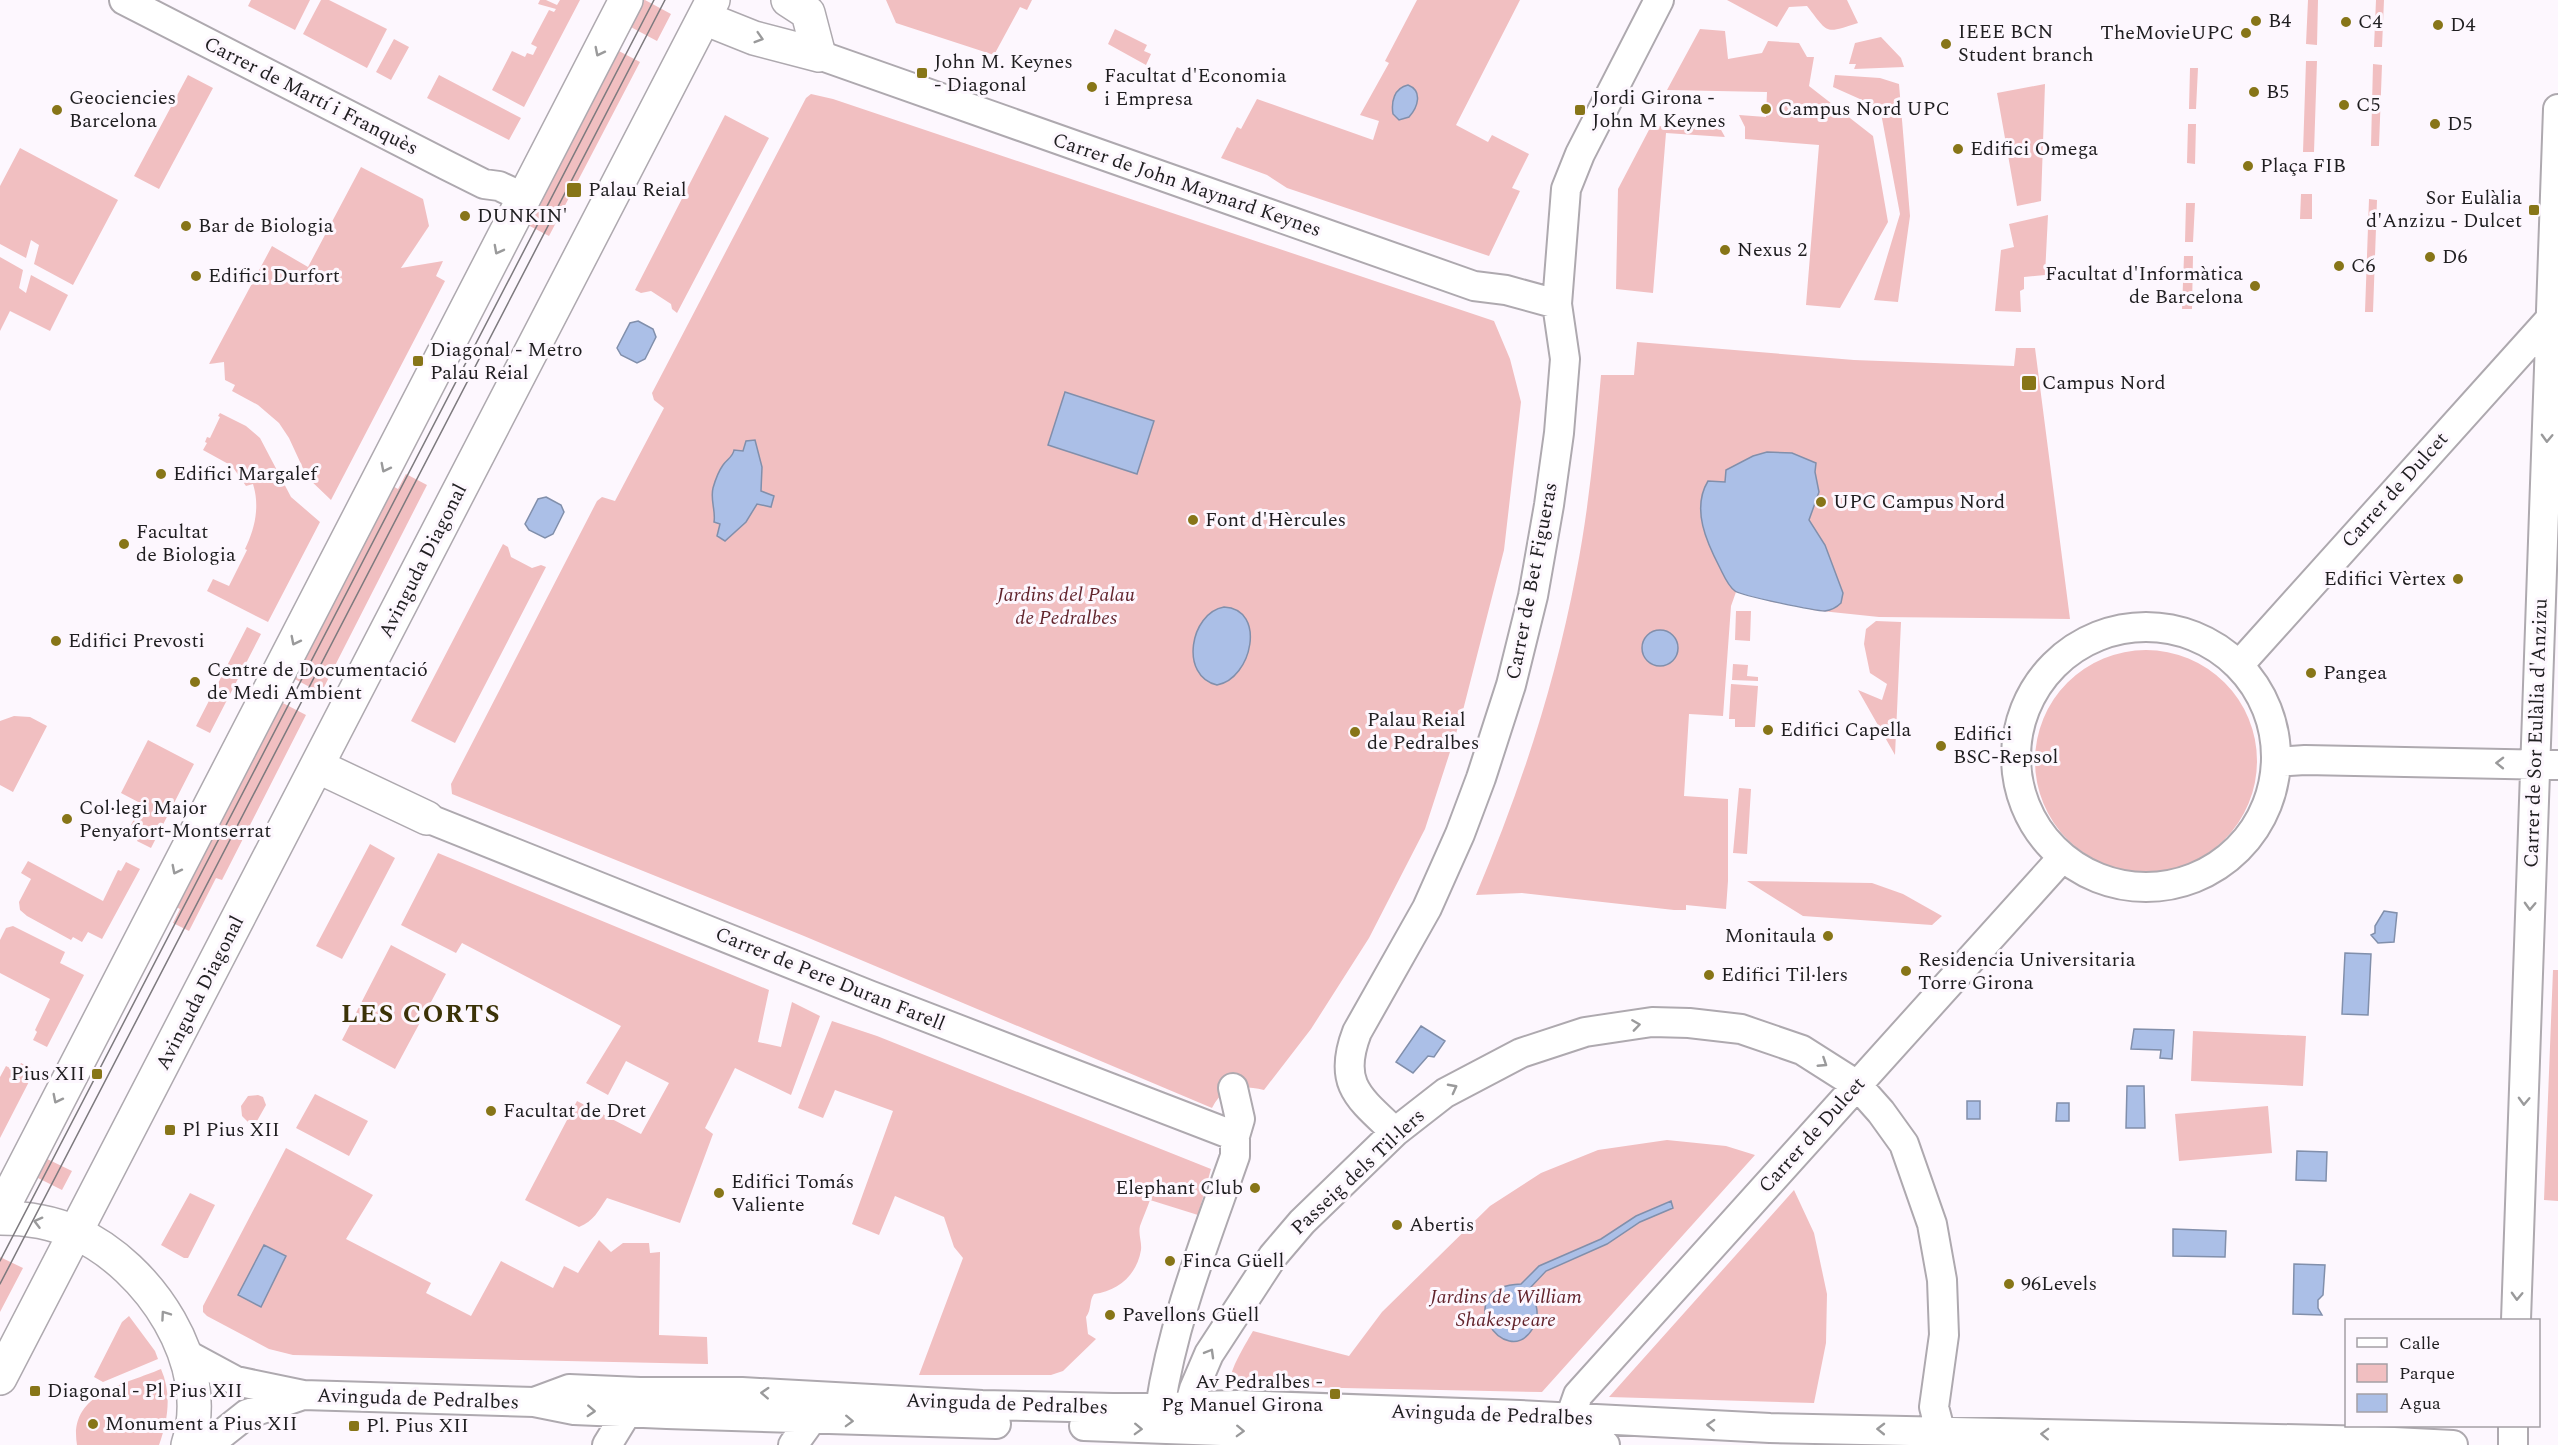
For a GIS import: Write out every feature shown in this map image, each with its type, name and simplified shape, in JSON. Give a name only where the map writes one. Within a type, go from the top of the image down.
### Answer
[{"type":"main road","points":[[0,1213],[512,192],[626,0]]},
{"type":"main road","points":[[709,9],[754,38],[819,55],[808,13],[788,0]]},
{"type":"main road","name":"Avinguda Diagonal","points":[[0,1378],[709,9]]},
{"type":"main road","points":[[316,766],[427,818]]},
{"type":"main road","points":[[0,1218],[33,1219],[75,1233],[108,1252],[139,1280],[175,1330],[186,1354],[196,1409],[188,1445]]},
{"type":"street","name":"Carrer de Martí i Franquès","points":[[124,0],[484,184],[512,192]]},
{"type":"street","name":"Carrer de Martí i Franquès","points":[[154,0],[488,172],[512,192]]},
{"type":"street","name":"Carrer de Bet Figueras","points":[[1395,1132],[1364,1103],[1352,1087],[1349,1064],[1351,1049],[1357,1032],[1427,908],[1460,834],[1511,685],[1533,596],[1549,505],[1558,433],[1564,359],[1557,304],[1566,189],[1580,154],[1659,0]]},
{"type":"street","name":"Carrer de John Maynard Keynes","points":[[819,55],[1474,286],[1506,290],[1557,304]]},
{"type":"street","name":"Carrer de Sor Eulàlia d'Anzizu","points":[[2516,1319],[2546,764],[2558,109]]},
{"type":"street","name":"Carrer de Dulcet","points":[[2240,665],[2555,317]]},
{"type":"street","points":[[2128,627],[2172,628],[2214,645],[2240,665],[2254,683],[2272,721],[2276,762],[2270,794],[2253,830],[2238,849],[2219,864],[2198,876],[2159,886],[2127,886],[2103,881],[2081,871],[2062,858],[2043,839],[2025,809],[2016,776],[2015,742],[2024,708],[2041,678],[2065,654],[2095,636],[2128,627]]},
{"type":"street","points":[[2276,762],[2305,760],[2546,764]]},
{"type":"street","name":"Carrer de Pere Duran Farell","points":[[427,818],[880,999],[1235,1136]]},
{"type":"street","name":"Carrer de Dulcet","points":[[1565,1435],[1578,1395],[2062,858]]},
{"type":"street","name":"Passeig dels Til·lers","points":[[1181,1428],[1209,1354],[1273,1256],[1302,1222],[1395,1132],[1444,1093],[1521,1053],[1585,1032],[1652,1022],[1689,1023],[1740,1029],[1802,1050],[1857,1085],[1881,1112],[1904,1144],[1932,1224],[1942,1280],[1944,1335],[1934,1407],[1943,1438]]},
{"type":"street","points":[[1161,1408],[1170,1353],[1235,1156],[1235,1136],[1240,1119],[1233,1088]]},
{"type":"street","name":"Avinguda de Pedralbes","points":[[186,1354],[236,1381],[303,1395],[534,1402],[574,1410],[633,1402],[817,1408],[1098,1431],[1181,1428],[1238,1405],[1565,1435],[1770,1428],[1943,1438],[2453,1445]]},
{"type":"street","name":"Avinguda de Pedralbes","points":[[208,1445],[247,1414],[303,1395]]},
{"type":"street","points":[[607,1445],[633,1402]]},
{"type":"street","points":[[793,1445],[817,1408]]},
{"type":"street","name":"Avinguda de Pedralbes","points":[[1098,1431],[1161,1408],[1181,1428]]},
{"type":"street","points":[[2513,1427],[2513,1445]]},
{"type":"street","name":"Avinguda de Pedralbes","points":[[1565,1435],[1605,1445]]},
{"type":"green space","points":[[251,0],[310,0],[295,30],[248,6]]},
{"type":"green space","points":[[321,0],[329,0],[387,29],[367,68],[303,34]]},
{"type":"green space","points":[[540,0],[557,5],[560,0],[580,0],[524,107],[492,90],[512,51],[525,57],[527,53],[533,55],[537,47],[531,44],[549,10],[554,12],[556,9],[538,4]]},
{"type":"green space","points":[[640,0],[645,0],[671,14],[657,41],[627,25]]},
{"type":"green space","points":[[886,0],[1032,0],[1027,10],[1020,7],[994,55],[896,23]]},
{"type":"green space","points":[[1417,0],[1520,0],[1456,125],[1488,142],[1492,135],[1529,154],[1512,188],[1520,191],[1489,256],[1287,188],[1267,175],[1221,158],[1237,127],[1241,129],[1257,99],[1373,140],[1379,121],[1360,115],[1389,63],[1385,61]]},
{"type":"green space","points":[[1727,0],[1847,0],[1858,23],[1839,29],[1828,29],[1819,22],[1807,6],[1789,7],[1777,27]]},
{"type":"green space","points":[[2308,0],[2318,0],[2317,45],[2306,44]]},
{"type":"green space","points":[[2376,0],[2384,0],[2382,47],[2374,47]]},
{"type":"green space","points":[[1115,29],[1147,45],[1144,51],[1151,54],[1146,65],[1108,44]]},
{"type":"green space","points":[[1700,29],[1725,31],[1728,59],[1762,53],[1768,41],[1799,43],[1807,57],[1814,57],[1809,86],[1873,136],[1888,222],[1840,308],[1806,305],[1819,145],[1745,139],[1745,127],[1739,115],[1766,117],[1767,92],[1667,90]]},
{"type":"green space","points":[[1881,37],[1901,58],[1904,67],[1854,69],[1856,64],[1849,64],[1855,43]]},
{"type":"green space","points":[[394,39],[409,47],[391,80],[376,72]]},
{"type":"green space","points":[[615,49],[640,62],[549,236],[524,223]]},
{"type":"green space","points":[[2306,61],[2317,61],[2314,152],[2303,152]]},
{"type":"green space","points":[[2373,64],[2382,65],[2379,146],[2371,146]]},
{"type":"green space","points":[[2190,68],[2198,68],[2196,109],[2189,109]]},
{"type":"green space","points":[[188,75],[213,88],[159,189],[134,176]]},
{"type":"green space","points":[[439,75],[521,118],[509,140],[427,98]]},
{"type":"green space","points":[[1835,75],[1880,78],[1899,84],[1910,216],[1898,302],[1874,300],[1900,214],[1880,108],[1833,87]]},
{"type":"green space","points":[[2045,84],[2041,201],[2017,206],[1997,93]]},
{"type":"green space","name":"Jardins del Palau de Pedralbes","points":[[811,94],[833,99],[1494,321],[1510,359],[1521,402],[1504,550],[1461,718],[1425,829],[1369,938],[1311,1029],[1264,1090],[1247,1087],[1234,1088],[1222,1095],[1212,1108],[804,936],[452,794],[451,784],[597,501],[602,497],[615,501],[664,408],[654,400],[652,393],[806,98]]},
{"type":"green space","points":[[725,115],[769,138],[677,313],[672,309],[671,304],[651,291],[641,293],[635,290]]},
{"type":"green space","points":[[2188,124],[2196,124],[2195,164],[2187,163]]},
{"type":"green space","points":[[1651,126],[1720,128],[1725,137],[1666,133],[1653,293],[1616,289],[1618,189]]},
{"type":"green space","points":[[20,148],[118,200],[73,285],[34,264],[39,245],[31,240],[26,258],[0,244],[0,186]]},
{"type":"green space","points":[[361,167],[423,199],[429,226],[401,268],[443,261],[436,276],[445,281],[331,500],[307,477],[289,438],[279,423],[258,405],[232,391],[235,385],[225,380],[224,362],[209,364],[272,246],[308,267]]},
{"type":"green space","points":[[2301,194],[2312,194],[2312,219],[2300,219]]},
{"type":"green space","points":[[2369,199],[2377,200],[2373,312],[2365,312]]},
{"type":"green space","points":[[2186,203],[2195,203],[2193,242],[2185,242]]},
{"type":"green space","points":[[2048,215],[2045,275],[2024,277],[2024,289],[2020,291],[2021,312],[1995,311],[2001,250],[2014,247],[2009,224]]},
{"type":"green space","points":[[2184,256],[2193,256],[2192,309],[2182,309]]},
{"type":"green space","points":[[0,257],[23,270],[19,288],[26,293],[31,275],[68,295],[50,331],[10,311],[0,331]]},
{"type":"green space","points":[[1637,342],[1854,360],[2014,366],[2016,348],[2035,348],[2070,619],[1879,617],[1812,610],[1799,605],[1771,602],[1764,598],[1736,592],[1731,606],[1723,716],[1689,714],[1684,796],[1728,799],[1726,909],[1686,905],[1686,910],[1674,910],[1522,893],[1476,895],[1535,737],[1558,656],[1585,524],[1601,375],[1634,375]]},
{"type":"green space","points":[[220,413],[246,426],[260,438],[291,497],[320,522],[268,622],[207,591],[213,579],[229,586],[247,550],[245,549],[254,525],[256,509],[253,484],[246,486],[232,466],[203,450]]},
{"type":"green space","points":[[406,474],[427,485],[321,693],[289,676],[389,484],[398,489]]},
{"type":"green space","points":[[503,544],[508,547],[511,557],[532,568],[541,565],[546,567],[455,743],[411,721]]},
{"type":"green space","points":[[1736,611],[1751,611],[1750,641],[1735,640]]},
{"type":"green space","points":[[1876,621],[1901,622],[1895,755],[1858,690],[1882,700],[1887,684],[1870,673],[1864,644],[1866,629]]},
{"type":"green space","points":[[247,627],[261,634],[210,733],[196,726]]},
{"type":"green space","points":[[2135,650],[2157,650],[2189,658],[2225,682],[2249,718],[2255,739],[2257,761],[2255,783],[2249,804],[2225,840],[2189,864],[2157,872],[2135,872],[2103,864],[2075,847],[2060,832],[2043,804],[2035,772],[2035,750],[2043,718],[2060,690],[2075,675],[2103,658]]},
{"type":"green space","points":[[1733,664],[1748,665],[1747,676],[1758,677],[1758,681],[1732,680]]},
{"type":"green space","points":[[1731,684],[1758,686],[1755,727],[1735,727],[1735,719],[1729,719]]},
{"type":"green space","points":[[277,700],[306,715],[222,880],[216,878],[189,931],[173,923],[180,909],[171,904]]},
{"type":"green space","points":[[14,716],[30,717],[47,726],[13,792],[0,785],[0,721]]},
{"type":"green space","points":[[148,740],[194,764],[151,848],[137,841],[142,831],[131,825],[142,804],[121,793]]},
{"type":"green space","points":[[1739,788],[1751,789],[1747,854],[1733,853]]},
{"type":"green space","points":[[370,844],[395,858],[342,959],[316,946]]},
{"type":"green space","points":[[438,853],[769,990],[758,1042],[781,1047],[792,1002],[820,1016],[791,1095],[735,1068],[705,1128],[713,1134],[680,1223],[607,1198],[592,1219],[579,1227],[525,1200],[577,1101],[641,1134],[669,1083],[626,1061],[608,1095],[586,1083],[621,1026],[462,943],[456,953],[401,925]]},
{"type":"green space","points":[[28,861],[103,901],[118,870],[121,871],[126,862],[140,869],[102,939],[88,932],[82,942],[73,937],[71,940],[20,910],[19,902],[31,879],[21,873]]},
{"type":"green space","points":[[1747,881],[1872,883],[1903,894],[1942,916],[1932,925],[1803,916]]},
{"type":"green space","points":[[13,926],[65,952],[60,963],[84,975],[47,1047],[33,1040],[37,1032],[35,1030],[50,999],[0,973],[0,940],[6,928]]},
{"type":"green space","points":[[391,945],[446,974],[395,1069],[342,1040]]},
{"type":"green space","points":[[2553,970],[2558,970],[2558,1201],[2544,1200]]},
{"type":"green space","points":[[832,1021],[877,1036],[1211,1169],[1198,1215],[1150,1200],[1140,1226],[1141,1250],[1135,1267],[1131,1274],[1118,1285],[1094,1294],[1086,1317],[1088,1334],[1096,1339],[1063,1371],[1051,1375],[919,1375],[963,1258],[954,1247],[944,1217],[895,1196],[879,1235],[852,1224],[893,1111],[835,1090],[823,1118],[798,1108]]},
{"type":"green space","points":[[2193,1031],[2306,1036],[2303,1086],[2191,1081]]},
{"type":"green space","points":[[21,1063],[35,1070],[0,1138],[0,1077],[6,1066],[16,1071]]},
{"type":"green space","points":[[315,1094],[368,1121],[349,1156],[296,1128]]},
{"type":"green space","points":[[248,1096],[263,1097],[266,1105],[257,1121],[248,1122],[242,1116],[241,1106]]},
{"type":"green space","points":[[2268,1106],[2272,1153],[2179,1161],[2175,1114]]},
{"type":"green space","name":"Jardins de William Shakespeare","points":[[1667,1140],[1726,1146],[1755,1155],[1542,1392],[1239,1386],[1233,1383],[1231,1375],[1236,1362],[1253,1331],[1349,1356],[1382,1312],[1490,1206],[1541,1173],[1598,1150]]},
{"type":"green space","points":[[286,1148],[373,1195],[346,1239],[431,1283],[426,1293],[471,1316],[501,1261],[553,1288],[564,1266],[578,1273],[599,1240],[611,1252],[623,1243],[649,1243],[650,1253],[660,1252],[659,1335],[707,1337],[708,1364],[293,1355],[269,1349],[207,1316],[203,1312],[203,1306]]},
{"type":"green space","points":[[41,1156],[72,1171],[62,1190],[32,1175]]},
{"type":"green space","points":[[1794,1190],[1814,1233],[1827,1294],[1826,1343],[1814,1403],[1609,1397]]},
{"type":"green space","points":[[190,1193],[215,1205],[188,1258],[184,1258],[161,1245]]},
{"type":"green space","points":[[0,1257],[23,1268],[0,1312]]},
{"type":"green space","points":[[129,1316],[155,1351],[158,1359],[103,1382],[94,1377],[122,1322]]},
{"type":"green space","points":[[161,1369],[167,1388],[168,1407],[159,1445],[77,1445],[77,1427],[81,1413],[90,1402],[116,1386]]},
{"type":"water","points":[[1408,85],[1416,91],[1417,104],[1409,117],[1399,120],[1393,114],[1393,100],[1399,89]]},
{"type":"water","points":[[638,321],[653,329],[656,337],[645,359],[637,363],[621,355],[617,348],[630,323]]},
{"type":"water","points":[[1065,392],[1154,421],[1137,474],[1048,445]]},
{"type":"water","points":[[755,440],[762,467],[761,491],[774,496],[771,507],[757,504],[746,522],[725,541],[717,536],[720,524],[714,522],[712,492],[714,485],[721,468],[734,450],[743,451],[746,441]]},
{"type":"water","points":[[1767,452],[1792,453],[1816,463],[1815,472],[1819,492],[1809,520],[1825,545],[1843,593],[1841,603],[1832,609],[1825,611],[1794,606],[1735,591],[1726,581],[1710,548],[1701,514],[1703,492],[1708,481],[1725,482],[1726,470],[1753,456]]},
{"type":"water","points":[[546,497],[561,505],[564,512],[553,534],[545,538],[529,530],[525,524],[538,499]]},
{"type":"water","points":[[1224,607],[1237,611],[1246,619],[1250,631],[1250,644],[1239,671],[1229,680],[1217,685],[1205,679],[1197,670],[1194,645],[1203,620],[1212,612]]},
{"type":"water","points":[[1660,630],[1673,635],[1678,648],[1673,661],[1660,666],[1647,661],[1642,648],[1647,635]]},
{"type":"water","points":[[2384,911],[2397,913],[2394,942],[2378,943],[2371,935],[2375,933],[2375,926]]},
{"type":"water","points":[[2345,953],[2371,954],[2368,1015],[2342,1014]]},
{"type":"water","points":[[1421,1026],[1445,1041],[1434,1057],[1428,1056],[1413,1073],[1396,1062]]},
{"type":"water","points":[[2134,1029],[2174,1030],[2172,1059],[2160,1058],[2161,1050],[2131,1049]]},
{"type":"water","points":[[2127,1086],[2144,1086],[2145,1128],[2126,1128]]},
{"type":"water","points":[[1967,1101],[1980,1101],[1980,1119],[1967,1119]]},
{"type":"water","points":[[2057,1103],[2069,1103],[2069,1121],[2056,1121]]},
{"type":"water","points":[[2297,1151],[2327,1152],[2326,1181],[2296,1180]]},
{"type":"water","points":[[1671,1201],[1673,1208],[1640,1222],[1607,1244],[1546,1271],[1529,1289],[1535,1303],[1537,1318],[1533,1328],[1522,1339],[1509,1341],[1498,1335],[1489,1324],[1485,1311],[1488,1299],[1499,1289],[1521,1284],[1539,1266],[1601,1239],[1636,1216]]},
{"type":"water","points":[[2173,1229],[2226,1231],[2225,1257],[2173,1256]]},
{"type":"water","points":[[264,1245],[286,1256],[261,1307],[238,1295]]},
{"type":"water","points":[[2294,1264],[2325,1265],[2323,1295],[2318,1300],[2318,1308],[2322,1315],[2293,1314]]},
{"type":"tram line","points":[[0,1261],[654,0]]},
{"type":"tram line","points":[[0,1284],[665,0]]},
{"type":"place","name":"B4","points":[[2256,21]]},
{"type":"place","name":"C4","points":[[2346,22]]},
{"type":"place","name":"D4","points":[[2438,25]]},
{"type":"place","name":"TheMovieUPC","points":[[2246,33]]},
{"type":"place","name":"IEEE BCN Student branch","points":[[1946,44]]},
{"type":"place","name":"John M. Keynes - Diagonal","points":[[922,73]]},
{"type":"place","name":"Facultat d'Economia i Empresa","points":[[1092,87]]},
{"type":"place","name":"B5","points":[[2254,92]]},
{"type":"place","name":"C5","points":[[2344,105]]},
{"type":"place","name":"Campus Nord UPC","points":[[1766,109]]},
{"type":"place","name":"Geociencies Barcelona","points":[[57,110]]},
{"type":"place","name":"Jordi Girona - John M Keynes","points":[[1580,110]]},
{"type":"place","name":"D5","points":[[2435,124]]},
{"type":"place","name":"Edifici Omega","points":[[1958,149]]},
{"type":"place","name":"Plaça FIB","points":[[2248,166]]},
{"type":"place","name":"Palau Reial","points":[[574,190]]},
{"type":"place","name":"Sor Eulàlia d'Anzizu - Dulcet","points":[[2534,210]]},
{"type":"place","name":"DUNKIN'","points":[[465,216]]},
{"type":"place","name":"Bar de Biologia","points":[[186,226]]},
{"type":"place","name":"Nexus 2","points":[[1725,250]]},
{"type":"place","name":"D6","points":[[2430,257]]},
{"type":"place","name":"C6","points":[[2339,266]]},
{"type":"place","name":"Edifici Durfort","points":[[196,276]]},
{"type":"place","name":"Facultat d'Informàtica de Barcelona","points":[[2255,286]]},
{"type":"place","name":"Diagonal - Metro Palau Reial","points":[[418,361]]},
{"type":"place","name":"Campus Nord","points":[[2029,383]]},
{"type":"place","name":"Edifici Margalef","points":[[161,474]]},
{"type":"place","name":"UPC Campus Nord","points":[[1821,502]]},
{"type":"place","name":"Font d'Hèrcules","points":[[1193,520]]},
{"type":"place","name":"Facultat de Biologia","points":[[124,544]]},
{"type":"place","name":"Edifici Vèrtex","points":[[2458,579]]},
{"type":"place","name":"Edifici Prevosti","points":[[56,641]]},
{"type":"place","name":"Pangea","points":[[2311,673]]},
{"type":"place","name":"Centre de Documentació de Medi Ambient","points":[[195,682]]},
{"type":"place","name":"Edifici Capella","points":[[1768,730]]},
{"type":"place","name":"Palau Reial de Pedralbes","points":[[1355,732]]},
{"type":"place","name":"Edifici BSC-Repsol","points":[[1941,746]]},
{"type":"place","name":"Col·legi Major Penyafort-Montserrat","points":[[67,819]]},
{"type":"place","name":"Monitaula","points":[[1828,936]]},
{"type":"place","name":"Residencia Universitaria Torre Girona","points":[[1906,971]]},
{"type":"place","name":"Edifici Til·lers","points":[[1709,975]]},
{"type":"place","name":"Pius XII","points":[[97,1074]]},
{"type":"place","name":"Facultat de Dret","points":[[491,1111]]},
{"type":"place","name":"Pl Pius XII","points":[[170,1130]]},
{"type":"place","name":"Elephant Club","points":[[1255,1188]]},
{"type":"place","name":"Edifici Tomás Valiente","points":[[719,1193]]},
{"type":"place","name":"Abertis","points":[[1397,1225]]},
{"type":"place","name":"Finca Güell","points":[[1170,1261]]},
{"type":"place","name":"96Levels","points":[[2009,1284]]},
{"type":"place","name":"Pavellons Güell","points":[[1110,1315]]},
{"type":"place","name":"Diagonal - Pl Pius XII","points":[[35,1391]]},
{"type":"place","name":"Av Pedralbes - Pg Manuel Girona","points":[[1335,1394]]},
{"type":"place","name":"Monument a Pius XII","points":[[93,1424]]},
{"type":"place","name":"Pl. Pius XII","points":[[354,1426]]},
{"type":"district","name":"LES CORTS","points":[[421,1014]]}]
